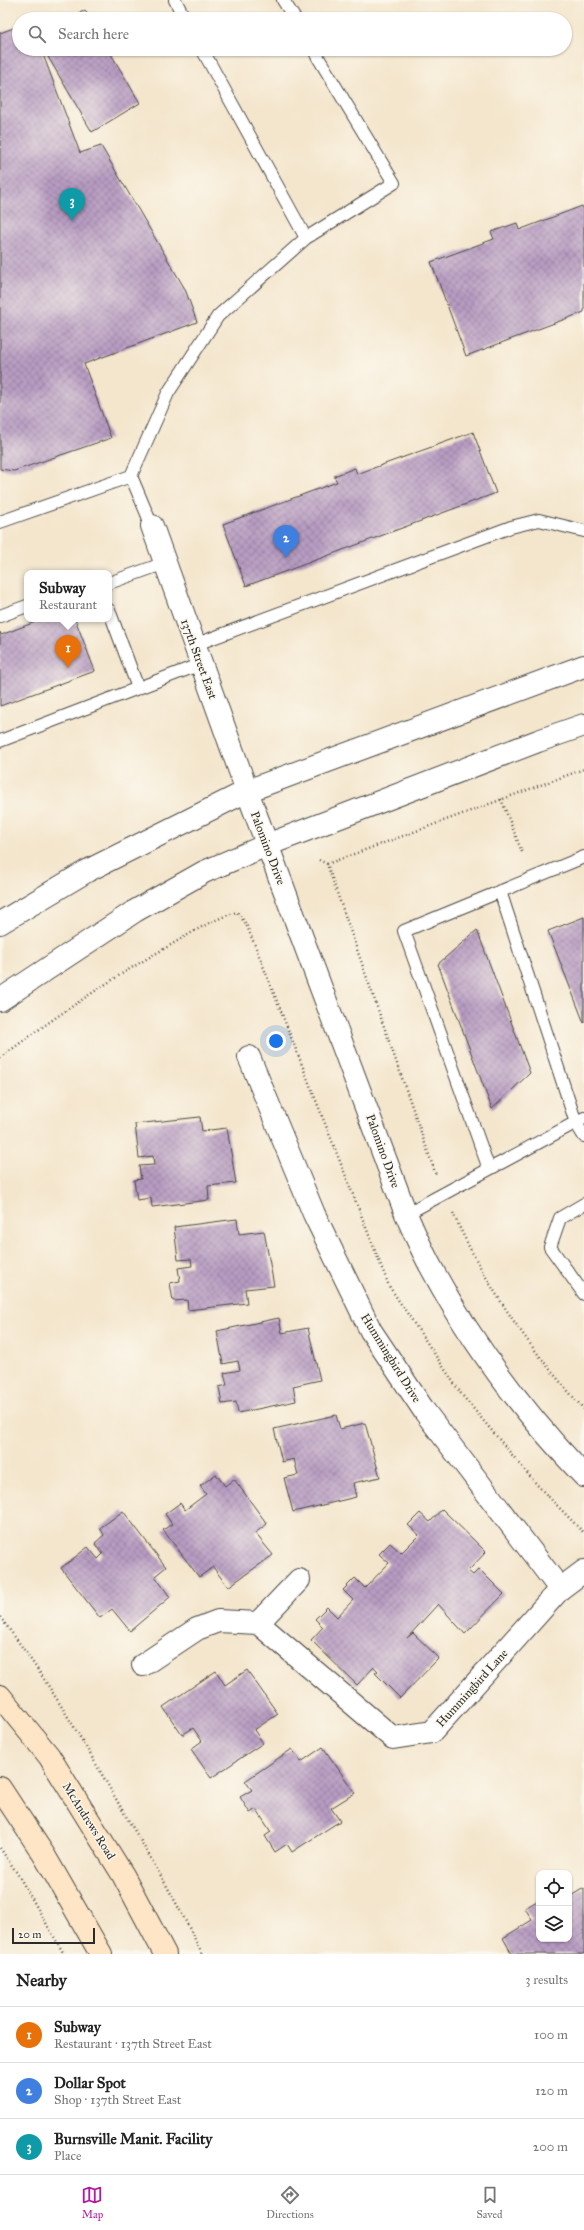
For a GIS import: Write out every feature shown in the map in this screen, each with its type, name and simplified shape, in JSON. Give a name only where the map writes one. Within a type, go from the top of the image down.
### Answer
[{"type":"main road","name":"McAndrews Road","points":[[0,1696],[49,1756],[123,1875],[165,1954]]},
{"type":"main road","points":[[0,1788],[44,1855],[101,1954]]},
{"type":"street","name":"137th Street East","points":[[152,526],[247,791]]},
{"type":"street","points":[[0,923],[87,871],[247,791],[584,666]]},
{"type":"street","points":[[0,1000],[135,911],[204,872],[267,845],[538,741],[584,725]]},
{"type":"street","name":"Palomino Drive","points":[[247,791],[406,1214],[434,1273],[496,1370],[556,1446],[584,1476]]},
{"type":"street","name":"Hummingbird Drive","points":[[249,1057],[314,1214],[371,1330],[424,1412],[560,1589]]},
{"type":"street","name":"Hummingbird Lane","points":[[258,1623],[393,1738],[432,1732],[560,1589],[584,1570]]},
{"type":"street","points":[[142,1665],[197,1628],[218,1621],[258,1623],[299,1580]]},
{"type":"lane","points":[[175,0],[181,12]]},
{"type":"lane","points":[[283,0],[291,12]]},
{"type":"lane","points":[[206,56],[306,238]]},
{"type":"lane","points":[[0,522],[131,476],[168,393],[218,316],[306,238],[394,183],[317,56]]},
{"type":"lane","points":[[131,476],[152,526]]},
{"type":"lane","points":[[0,741],[138,688],[198,655],[512,527],[539,520],[584,531]]},
{"type":"lane","points":[[112,582],[165,563]]},
{"type":"lane","points":[[0,616],[24,607]]},
{"type":"lane","points":[[112,618],[138,688]]},
{"type":"lane","points":[[489,1170],[404,931],[584,857]]},
{"type":"lane","points":[[500,891],[580,1120],[584,1136]]},
{"type":"lane","points":[[406,1214],[580,1120]]},
{"type":"lane","points":[[584,1204],[560,1218],[550,1247],[584,1294]]},
{"type":"path","points":[[327,864],[584,769]]},
{"type":"path","points":[[501,800],[522,852]]},
{"type":"path","points":[[319,860],[327,864],[386,1030],[409,1104],[444,1193],[462,1232],[504,1307],[558,1381],[584,1409]]},
{"type":"path","points":[[0,1058],[60,1014],[108,982],[206,925],[223,916],[237,912],[246,924]]},
{"type":"path","points":[[0,1617],[37,1668],[68,1715],[160,1872],[202,1954]]},
{"type":"path","points":[[0,1848],[17,1873],[64,1954]]},
{"type":"building","points":[[12,29],[12,56],[44,56],[80,153],[101,146],[185,289],[197,322],[84,364],[111,438],[14,471],[0,469],[0,33]]},
{"type":"building","points":[[48,56],[112,56],[140,103],[92,132]]},
{"type":"building","points":[[582,206],[584,210],[584,312],[466,356],[431,262],[494,239],[491,232],[517,223],[519,230]]},
{"type":"building","points":[[473,432],[496,493],[246,586],[223,524],[337,482],[334,476],[355,468],[357,474]]},
{"type":"building","points":[[35,622],[76,622],[95,671],[0,706],[0,632],[1,635]]},
{"type":"building","points":[[584,917],[584,1023],[548,931]]},
{"type":"building","points":[[477,930],[530,1073],[492,1109],[438,964]]},
{"type":"building","points":[[200,1117],[202,1131],[227,1128],[236,1183],[208,1186],[209,1200],[152,1207],[151,1198],[137,1200],[134,1180],[141,1179],[139,1166],[154,1165],[153,1156],[139,1158],[135,1124]]},
{"type":"building","points":[[237,1219],[239,1234],[264,1231],[274,1286],[245,1289],[247,1303],[188,1310],[187,1300],[173,1301],[170,1283],[180,1281],[178,1268],[192,1266],[191,1259],[178,1260],[174,1227]]},
{"type":"building","points":[[279,1318],[282,1333],[308,1328],[320,1380],[293,1386],[296,1401],[238,1413],[236,1402],[222,1404],[219,1387],[227,1385],[224,1373],[240,1370],[238,1361],[223,1364],[217,1331]]},
{"type":"building","points":[[336,1415],[340,1429],[365,1423],[380,1477],[353,1483],[356,1497],[293,1512],[284,1478],[298,1475],[294,1459],[282,1462],[274,1429]]},
{"type":"building","points":[[216,1474],[225,1486],[234,1479],[267,1524],[255,1533],[273,1555],[228,1587],[213,1567],[199,1577],[163,1530],[172,1524],[165,1514],[180,1503],[185,1510],[206,1494],[200,1486]]},
{"type":"building","points":[[442,1509],[486,1552],[468,1571],[473,1575],[479,1569],[504,1594],[465,1634],[438,1604],[407,1638],[413,1633],[439,1658],[400,1698],[375,1673],[378,1671],[374,1667],[357,1685],[311,1640],[323,1627],[315,1619],[327,1607],[337,1617],[353,1600],[343,1590],[355,1578],[365,1588],[389,1563],[379,1554],[390,1543],[401,1553],[419,1535],[408,1525],[420,1513],[430,1522]]},
{"type":"building","points":[[123,1511],[166,1567],[155,1576],[170,1597],[130,1631],[112,1609],[100,1618],[61,1568],[88,1547],[98,1559],[103,1554],[95,1543],[104,1535],[100,1528]]},
{"type":"building","points":[[247,1670],[278,1714],[254,1730],[263,1743],[211,1778],[191,1749],[202,1741],[193,1728],[182,1735],[163,1707],[216,1671],[225,1685]]},
{"type":"building","points":[[323,1747],[355,1793],[331,1808],[340,1821],[292,1852],[287,1844],[275,1852],[265,1836],[271,1832],[256,1809],[250,1813],[240,1797],[252,1790],[245,1781],[292,1749],[301,1762]]},
{"type":"building","points":[[584,1888],[584,1954],[512,1954],[503,1938],[532,1920],[525,1908],[536,1902],[536,1942],[572,1942],[572,1895]]},
{"type":"place","name":"Burnsville Manit. Facility","points":[[72,221]]},
{"type":"place","name":"Dollar Spot","points":[[286,558]]},
{"type":"place","name":"Subway","points":[[68,668]]}]
